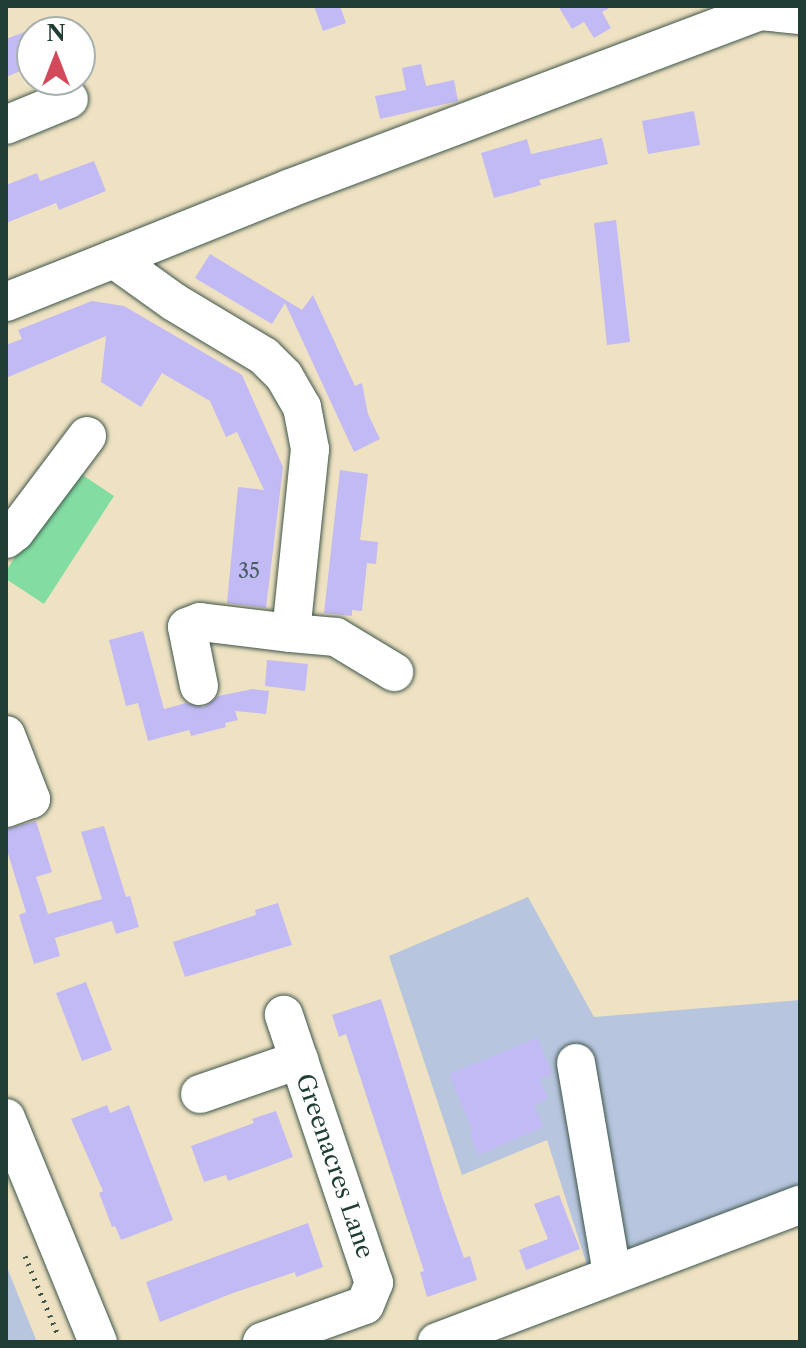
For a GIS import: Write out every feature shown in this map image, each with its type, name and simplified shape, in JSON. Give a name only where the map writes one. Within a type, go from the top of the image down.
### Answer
[{"type":"street","points":[[6,302],[288,189],[760,11],[800,15]]},
{"type":"street","points":[[6,125],[69,99]]},
{"type":"street","points":[[114,259],[174,302],[264,356],[284,376],[302,407],[310,449],[291,633]]},
{"type":"street","points":[[6,539],[15,532],[87,436]]},
{"type":"street","points":[[199,686],[187,627],[200,622],[336,637],[394,672]]},
{"type":"street","points":[[6,735],[31,799],[6,808]]},
{"type":"street","name":"Greenacres Lane","points":[[262,1342],[365,1305],[374,1283],[284,1015]]},
{"type":"street","points":[[200,1094],[299,1060]]},
{"type":"street","points":[[576,1063],[612,1274]]},
{"type":"street","points":[[6,1118],[98,1342]]},
{"type":"street","points":[[437,1342],[800,1205]]},
{"type":"path","points":[[23,1249],[61,1342]]},
{"type":"shaded area","points":[[528,897],[594,1017],[800,1000],[800,1189],[587,1265],[547,1140],[462,1175],[389,956]]},
{"type":"shaded area","points":[[6,1265],[37,1342],[6,1342]]},
{"type":"green space","points":[[72,468],[114,496],[44,604],[6,579],[6,571]]},
{"type":"building","points":[[314,6],[340,6],[346,23],[323,31]]},
{"type":"building","points":[[558,6],[613,6],[602,12],[611,28],[594,38],[584,22],[572,29]]},
{"type":"building","points":[[16,35],[16,73],[6,77],[6,39]]},
{"type":"building","points":[[421,64],[426,86],[454,80],[458,101],[380,119],[375,96],[406,90],[402,68]]},
{"type":"building","points":[[694,111],[700,145],[648,154],[642,121]]},
{"type":"building","points":[[602,138],[608,164],[539,180],[541,185],[494,198],[481,153],[527,139],[531,154]]},
{"type":"building","points":[[94,161],[106,191],[59,210],[56,203],[6,223],[6,185],[37,173],[40,181]]},
{"type":"building","points":[[616,220],[630,342],[607,345],[594,223]]},
{"type":"building","points":[[210,254],[302,310],[313,295],[355,386],[362,383],[368,414],[380,439],[354,452],[285,303],[272,324],[195,278]]},
{"type":"building","points":[[92,301],[124,306],[242,375],[283,467],[266,608],[227,603],[238,487],[264,490],[237,432],[226,437],[210,401],[162,373],[141,407],[101,382],[106,336],[6,378],[6,345],[22,339],[18,330]]},
{"type":"building","points":[[340,470],[368,474],[360,540],[378,542],[376,564],[367,563],[362,611],[352,610],[352,616],[324,613]]},
{"type":"building","points":[[143,631],[164,709],[186,703],[204,707],[218,696],[253,689],[269,691],[266,714],[235,711],[238,720],[225,723],[226,727],[191,736],[189,730],[148,741],[138,703],[126,706],[109,640]]},
{"type":"building","points":[[267,660],[308,664],[305,691],[265,686]]},
{"type":"building","points":[[36,821],[52,872],[36,877],[48,914],[102,899],[81,832],[104,826],[126,897],[130,896],[139,927],[116,934],[112,921],[55,938],[60,956],[34,964],[19,915],[26,912],[6,847],[6,829]]},
{"type":"building","points":[[278,903],[292,945],[185,977],[173,942],[256,915],[255,910]]},
{"type":"building","points":[[86,982],[112,1050],[82,1061],[56,993]]},
{"type":"building","points":[[381,999],[442,1196],[464,1258],[470,1256],[477,1280],[427,1297],[420,1272],[424,1271],[346,1034],[339,1037],[332,1015]]},
{"type":"building","points":[[537,1038],[552,1074],[539,1079],[548,1099],[534,1105],[544,1127],[478,1155],[470,1134],[473,1132],[449,1074]]},
{"type":"building","points":[[107,1105],[110,1113],[129,1105],[173,1220],[121,1240],[115,1226],[112,1227],[99,1193],[103,1191],[71,1119]]},
{"type":"building","points":[[276,1111],[293,1157],[228,1181],[226,1175],[204,1182],[191,1146],[254,1123],[252,1119]]},
{"type":"building","points":[[559,1195],[580,1249],[526,1270],[519,1250],[548,1239],[534,1204]]},
{"type":"building","points":[[308,1223],[323,1267],[296,1277],[295,1272],[160,1322],[146,1282]]}]
